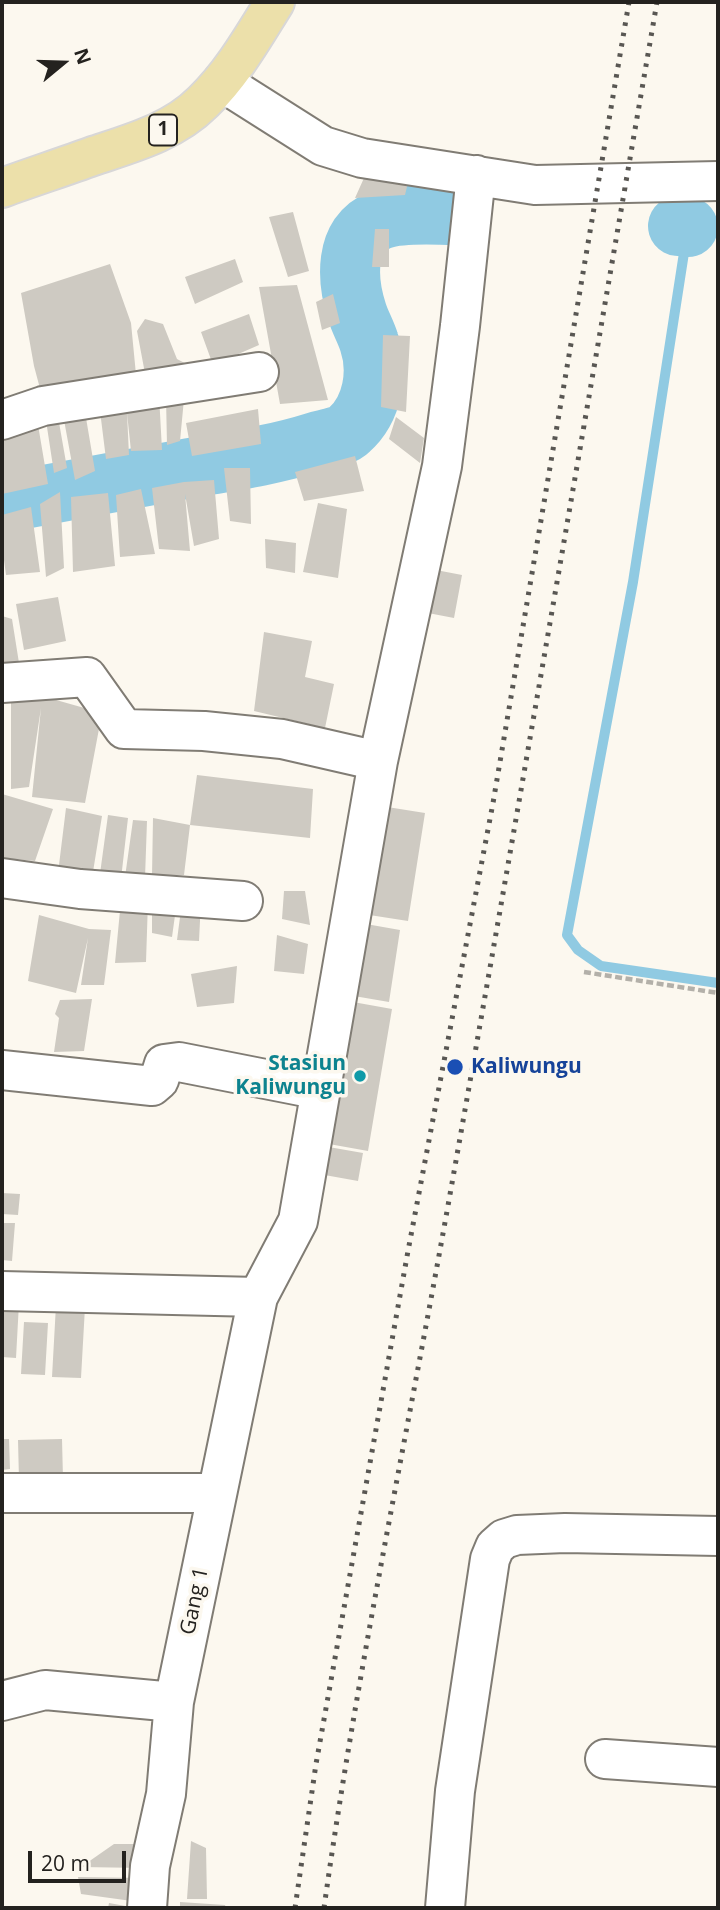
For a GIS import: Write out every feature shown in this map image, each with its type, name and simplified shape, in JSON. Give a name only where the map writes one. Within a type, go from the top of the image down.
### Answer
[{"type":"main road","name":"1","points":[[2,188],[148,138],[177,122],[201,104],[222,82],[275,2]]},
{"type":"street","points":[[222,82],[323,146],[362,158],[535,185],[718,181]]},
{"type":"street","name":"Gang 1","points":[[147,1908],[150,1866],[166,1794],[174,1702],[258,1297],[298,1221],[378,761],[442,466],[476,175]]},
{"type":"street","points":[[2,420],[43,406],[259,372]]},
{"type":"street","points":[[2,683],[87,677],[124,729],[204,731],[282,739],[378,761]]},
{"type":"street","points":[[2,878],[80,889],[243,901]]},
{"type":"street","points":[[2,1069],[152,1086],[159,1080],[164,1064],[178,1062],[321,1090]]},
{"type":"street","points":[[2,1291],[258,1297]]},
{"type":"street","points":[[2,1493],[217,1493]]},
{"type":"street","points":[[445,1908],[455,1791],[477,1641],[495,1546],[504,1539],[517,1535],[565,1533],[718,1536]]},
{"type":"street","points":[[2,1701],[45,1690],[174,1702]]},
{"type":"street","points":[[605,1759],[718,1767]]},
{"type":"path","points":[[584,972],[718,993]]},
{"type":"building","points":[[411,170],[405,195],[355,198],[364,178]]},
{"type":"building","points":[[293,212],[309,271],[288,277],[269,217]]},
{"type":"building","points":[[375,229],[389,229],[389,267],[372,267]]},
{"type":"building","points":[[235,259],[243,282],[195,304],[185,277]]},
{"type":"building","points":[[110,264],[131,323],[137,385],[42,396],[21,293]]},
{"type":"building","points":[[297,285],[328,400],[280,404],[259,287]]},
{"type":"building","points":[[333,294],[340,323],[322,330],[316,302]]},
{"type":"building","points":[[249,314],[259,345],[213,365],[201,332]]},
{"type":"building","points":[[145,319],[163,324],[177,359],[196,369],[147,384],[137,331]]},
{"type":"building","points":[[383,335],[410,336],[406,412],[381,407]]},
{"type":"building","points":[[159,395],[162,450],[131,451],[127,413],[129,455],[106,459],[100,411]]},
{"type":"building","points":[[166,398],[184,399],[180,441],[167,445]]},
{"type":"building","points":[[258,409],[261,444],[192,456],[186,423]]},
{"type":"building","points":[[57,411],[67,468],[54,473],[45,414]]},
{"type":"building","points":[[85,412],[95,471],[75,480],[64,420]]},
{"type":"building","points":[[396,417],[424,438],[420,463],[389,439]]},
{"type":"building","points":[[37,419],[48,484],[2,494],[2,429]]},
{"type":"building","points":[[355,456],[364,491],[304,501],[295,472]]},
{"type":"building","points":[[224,468],[250,468],[251,524],[230,521]]},
{"type":"building","points":[[214,480],[219,539],[194,546],[185,494],[190,551],[159,549],[152,488]]},
{"type":"building","points":[[141,489],[155,554],[120,557],[116,495]]},
{"type":"building","points":[[60,492],[64,568],[46,577],[40,504]]},
{"type":"building","points":[[108,493],[115,566],[73,572],[71,497]]},
{"type":"building","points":[[318,503],[347,509],[338,578],[303,572]]},
{"type":"building","points":[[31,507],[40,572],[6,575],[2,515]]},
{"type":"building","points":[[265,539],[296,543],[295,573],[266,568]]},
{"type":"building","points":[[436,570],[462,575],[454,618],[428,613]]},
{"type":"building","points":[[58,597],[66,641],[24,650],[16,604]]},
{"type":"building","points":[[2,616],[12,619],[19,663],[2,665]]},
{"type":"building","points":[[264,632],[312,641],[305,677],[334,684],[325,728],[254,711]]},
{"type":"building","points":[[42,696],[102,713],[85,803],[32,797],[41,708],[29,787],[11,789],[11,699]]},
{"type":"building","points":[[197,775],[313,789],[310,838],[190,825]]},
{"type":"building","points":[[2,794],[53,809],[35,861],[2,858]]},
{"type":"building","points":[[381,806],[425,813],[408,921],[363,914]]},
{"type":"building","points":[[66,808],[102,816],[92,878],[58,873]]},
{"type":"building","points":[[108,815],[128,818],[121,879],[99,881]]},
{"type":"building","points":[[153,818],[190,825],[184,875],[152,876]]},
{"type":"building","points":[[133,820],[147,821],[145,878],[125,877]]},
{"type":"building","points":[[284,891],[305,891],[310,925],[282,919]]},
{"type":"building","points":[[152,899],[177,901],[172,937],[152,933]]},
{"type":"building","points":[[121,900],[148,901],[146,962],[115,963]]},
{"type":"building","points":[[201,901],[199,941],[177,940],[182,902]]},
{"type":"building","points":[[39,915],[89,929],[111,930],[104,985],[81,985],[88,938],[76,993],[28,981]]},
{"type":"building","points":[[366,924],[400,930],[389,1002],[354,996]]},
{"type":"building","points":[[277,935],[308,944],[304,974],[274,971]]},
{"type":"building","points":[[237,966],[234,1003],[197,1007],[191,974]]},
{"type":"building","points":[[92,999],[84,1051],[54,1052],[59,1018],[55,1014],[60,1000]]},
{"type":"building","name":"Stasiun Kaliwungu","points":[[353,1002],[392,1009],[368,1151],[329,1144]]},
{"type":"building","points":[[323,1146],[363,1153],[358,1181],[319,1174]]},
{"type":"building","points":[[2,1193],[20,1194],[18,1215],[2,1214]]},
{"type":"building","points":[[2,1223],[15,1223],[12,1261],[2,1260]]},
{"type":"building","points":[[2,1302],[19,1303],[16,1358],[2,1357]]},
{"type":"building","points":[[56,1305],[85,1307],[81,1378],[52,1377]]},
{"type":"building","points":[[24,1322],[48,1323],[45,1375],[21,1374]]},
{"type":"building","points":[[2,1439],[9,1439],[10,1469],[2,1470]]},
{"type":"building","points":[[62,1439],[63,1479],[19,1480],[18,1440]]},
{"type":"building","points":[[191,1841],[206,1848],[207,1899],[187,1899]]},
{"type":"building","points":[[114,1844],[143,1844],[143,1868],[81,1867]]},
{"type":"building","points":[[78,1877],[142,1878],[139,1902],[81,1894]]},
{"type":"building","points":[[180,1902],[225,1905],[226,1908],[180,1908]]},
{"type":"building","points":[[109,1903],[131,1907],[131,1908],[108,1908]]},
{"type":"waterway","points":[[2,503],[269,454],[333,438],[346,432],[357,421],[369,401],[373,377],[372,353],[351,287],[351,260],[359,236],[368,227],[388,217],[454,215]]},
{"type":"waterway","points":[[678,226],[688,227]]},
{"type":"waterway","points":[[718,228],[688,227],[633,582],[567,935],[578,950],[601,966],[718,983]]},
{"type":"railway","points":[[295,1908],[316,1764],[408,1251],[493,803],[629,2]]},
{"type":"railway","points":[[324,1908],[367,1642],[433,1288],[657,2]]},
{"type":"place","name":"Kaliwungu","points":[[455,1067]]},
{"type":"place","name":"Stasiun Kaliwungu","points":[[360,1076]]}]
